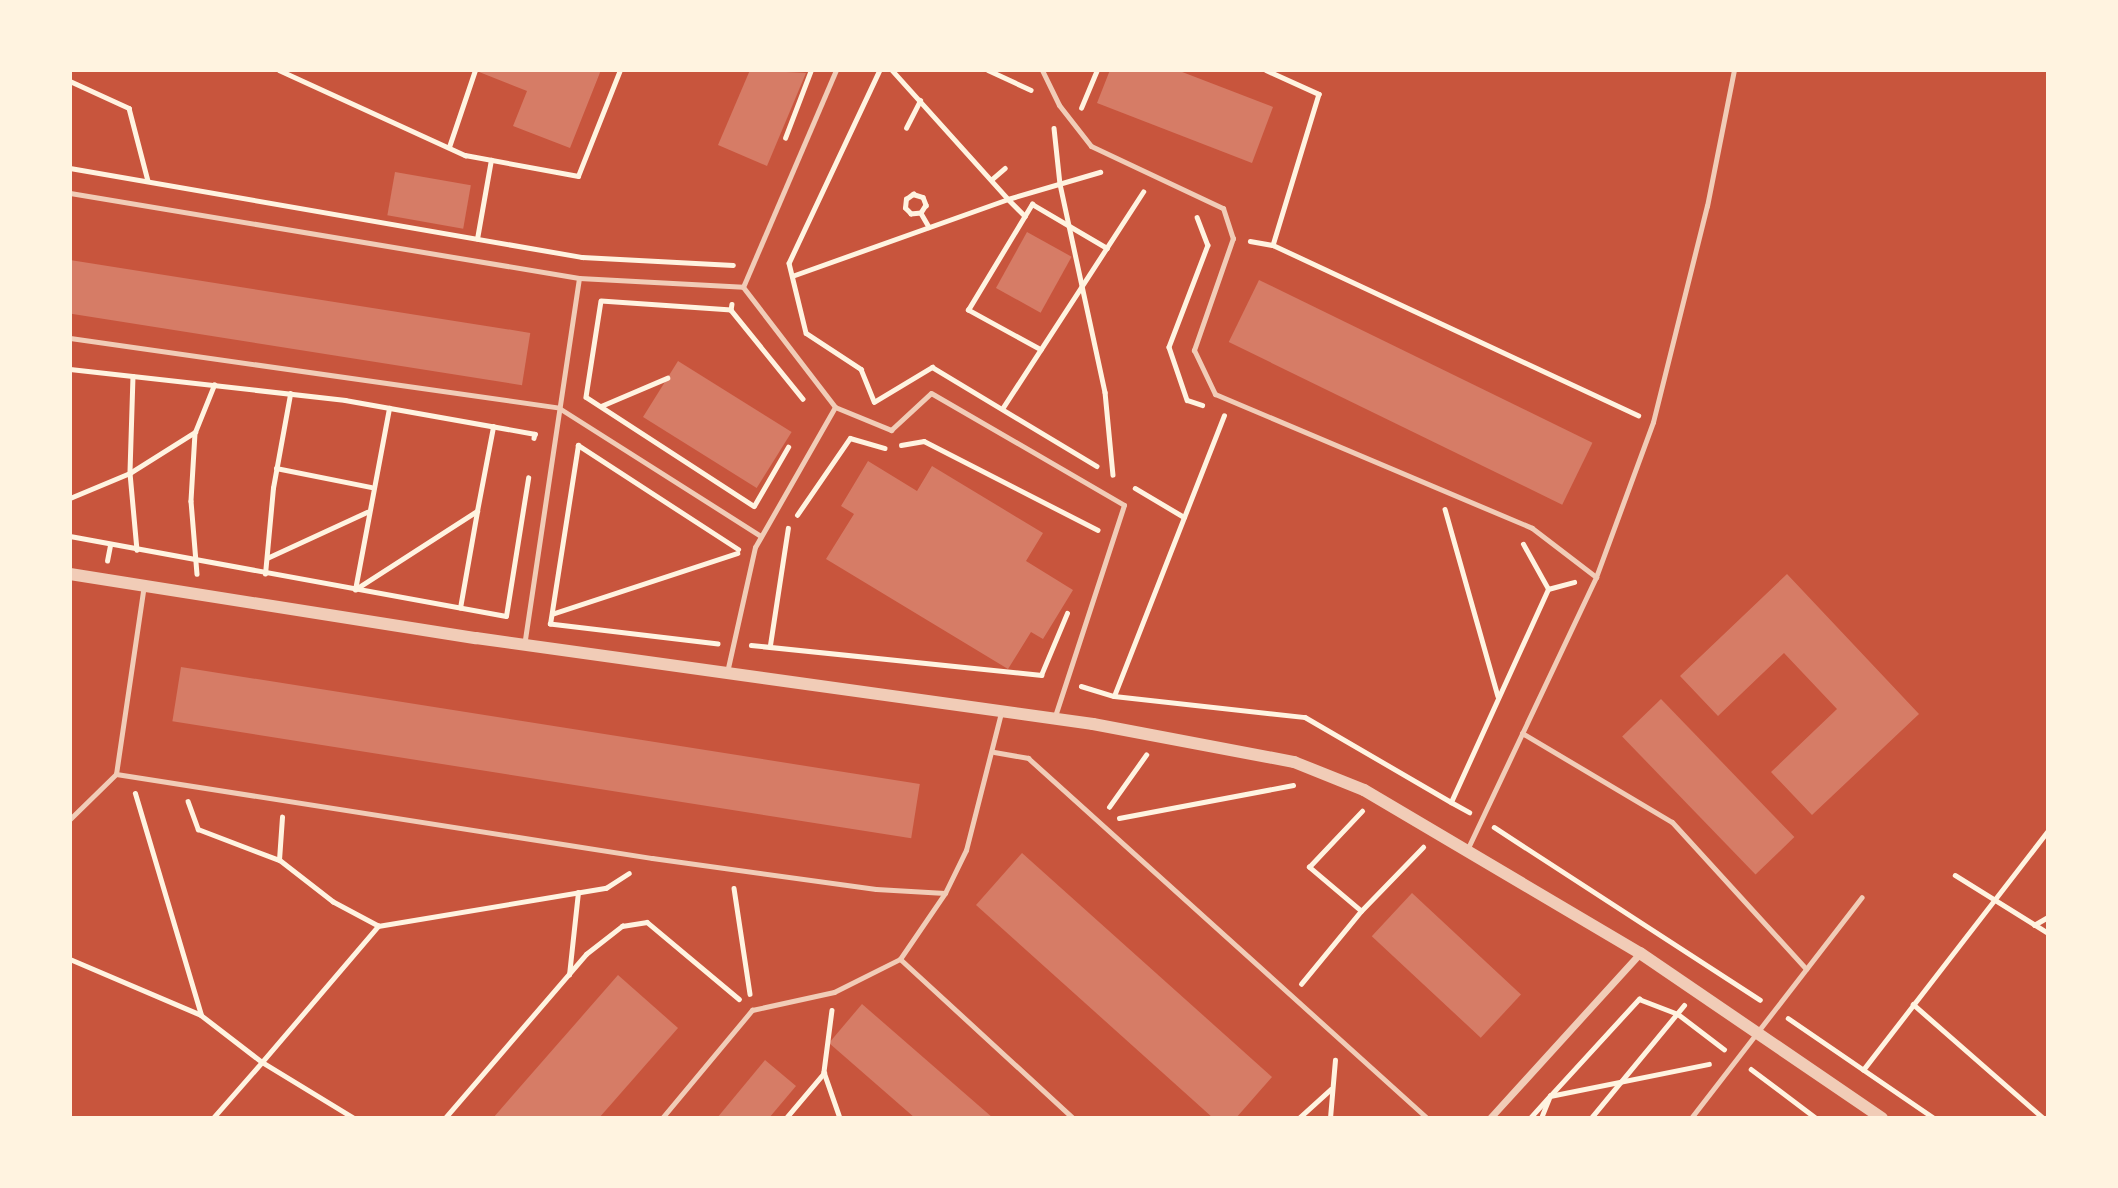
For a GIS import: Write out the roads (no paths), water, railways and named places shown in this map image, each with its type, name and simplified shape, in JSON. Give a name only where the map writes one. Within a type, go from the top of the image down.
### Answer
[{"type":"street","points":[[70,574],[726,674],[1156,734],[1294,762],[1333,775],[1467,849],[1640,953],[1882,1118]]},
{"type":"street","points":[[1490,1118],[1640,953]]},
{"type":"lane","points":[[743,286],[836,70]]},
{"type":"lane","points":[[1042,70],[1074,124],[1091,146],[1223,208],[1233,238],[1194,350],[1215,394],[1532,528],[1596,577]]},
{"type":"lane","points":[[1467,849],[1596,577],[1653,422],[1707,206],[1734,70]]},
{"type":"lane","points":[[70,193],[579,278],[743,286],[835,407],[891,430],[931,393],[1124,505],[1054,719]]},
{"type":"lane","points":[[524,643],[579,278]]},
{"type":"lane","points":[[70,338],[559,408],[761,536]]},
{"type":"lane","points":[[726,674],[755,547],[835,407]]},
{"type":"lane","points":[[70,819],[116,774],[144,585]]},
{"type":"lane","points":[[662,1118],[752,1010],[834,992],[900,959],[946,893],[966,850],[994,752],[1001,712]]},
{"type":"lane","points":[[1522,733],[1672,822],[1806,969]]},
{"type":"lane","points":[[994,752],[1028,758],[1427,1118]]},
{"type":"lane","points":[[116,774],[652,858],[876,889],[946,893]]},
{"type":"lane","points":[[1690,1118],[1862,897]]},
{"type":"lane","points":[[900,959],[1073,1118]]}]
